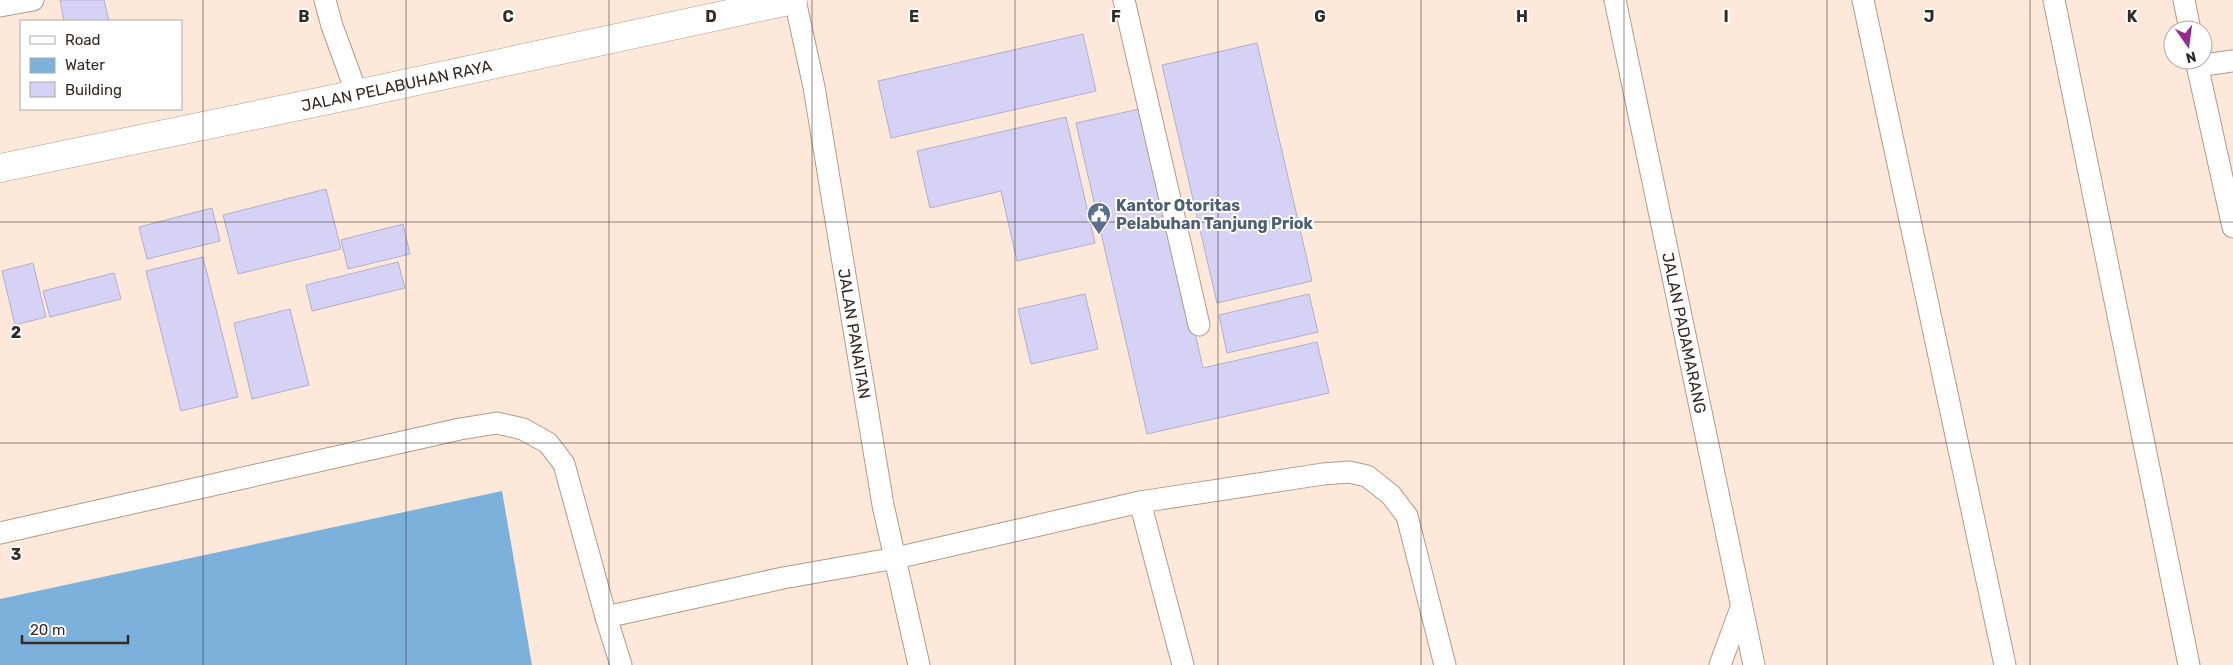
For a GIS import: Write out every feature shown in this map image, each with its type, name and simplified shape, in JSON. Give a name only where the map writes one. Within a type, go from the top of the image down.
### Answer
[{"type":"street","name":"JALAN PELABUHAN RAYA","points":[[0,168],[357,94],[794,0]]},
{"type":"lane","points":[[0,6],[34,0]]},
{"type":"lane","points":[[325,0],[357,94]]},
{"type":"lane","name":"JALAN PANAITAN","points":[[794,0],[814,87],[883,506],[919,665]]},
{"type":"lane","points":[[1124,0],[1199,325]]},
{"type":"lane","name":"JALAN PADAMARANG","points":[[1615,0],[1754,665]]},
{"type":"lane","points":[[1863,0],[2005,665]]},
{"type":"lane","points":[[2054,0],[2189,665]]},
{"type":"lane","points":[[2184,0],[2188,20]]},
{"type":"lane","points":[[2213,62],[2233,61]]},
{"type":"lane","points":[[2199,70],[2233,227]]},
{"type":"lane","points":[[0,533],[441,433],[497,423],[523,429],[548,443],[564,464],[621,665]]},
{"type":"lane","points":[[606,617],[782,578],[896,558],[1140,502],[1324,474],[1349,472],[1367,476],[1392,495],[1406,516],[1446,665]]},
{"type":"lane","points":[[1140,502],[1183,665]]},
{"type":"lane","points":[[1720,665],[1741,607]]},
{"type":"shaded area","points":[[0,0],[2233,0],[2233,665],[532,665],[502,491],[0,599]]},
{"type":"water","points":[[502,491],[532,665],[0,665],[0,599]]},
{"type":"building","points":[[60,0],[104,0],[109,20],[64,20]]},
{"type":"building","points":[[1083,34],[1096,91],[891,138],[878,81]]},
{"type":"building","points":[[1257,43],[1312,281],[1217,303],[1162,65]]},
{"type":"building","points":[[1144,108],[1203,368],[1317,342],[1329,393],[1147,434],[1076,123]]},
{"type":"building","points":[[1066,117],[1095,243],[1017,261],[1001,191],[930,208],[917,151]]},
{"type":"building","points":[[326,189],[341,249],[238,274],[223,215]]},
{"type":"building","points":[[212,208],[220,241],[147,259],[139,227]]},
{"type":"building","points":[[403,224],[410,254],[348,269],[341,240]]},
{"type":"building","points":[[203,257],[238,397],[181,411],[146,271]]},
{"type":"building","points":[[398,262],[405,288],[312,311],[306,285]]},
{"type":"building","points":[[33,263],[46,317],[15,325],[2,271]]},
{"type":"building","points":[[114,273],[121,299],[50,317],[43,291]]},
{"type":"building","points":[[1085,294],[1098,349],[1031,364],[1018,309]]},
{"type":"building","points":[[1309,294],[1318,332],[1227,353],[1219,315]]},
{"type":"building","points":[[290,309],[309,385],[252,399],[234,323]]},
{"type":"place","name":"Kantor Otoritas Pelabuhan Tanjung Priok","points":[[1099,235]]}]
